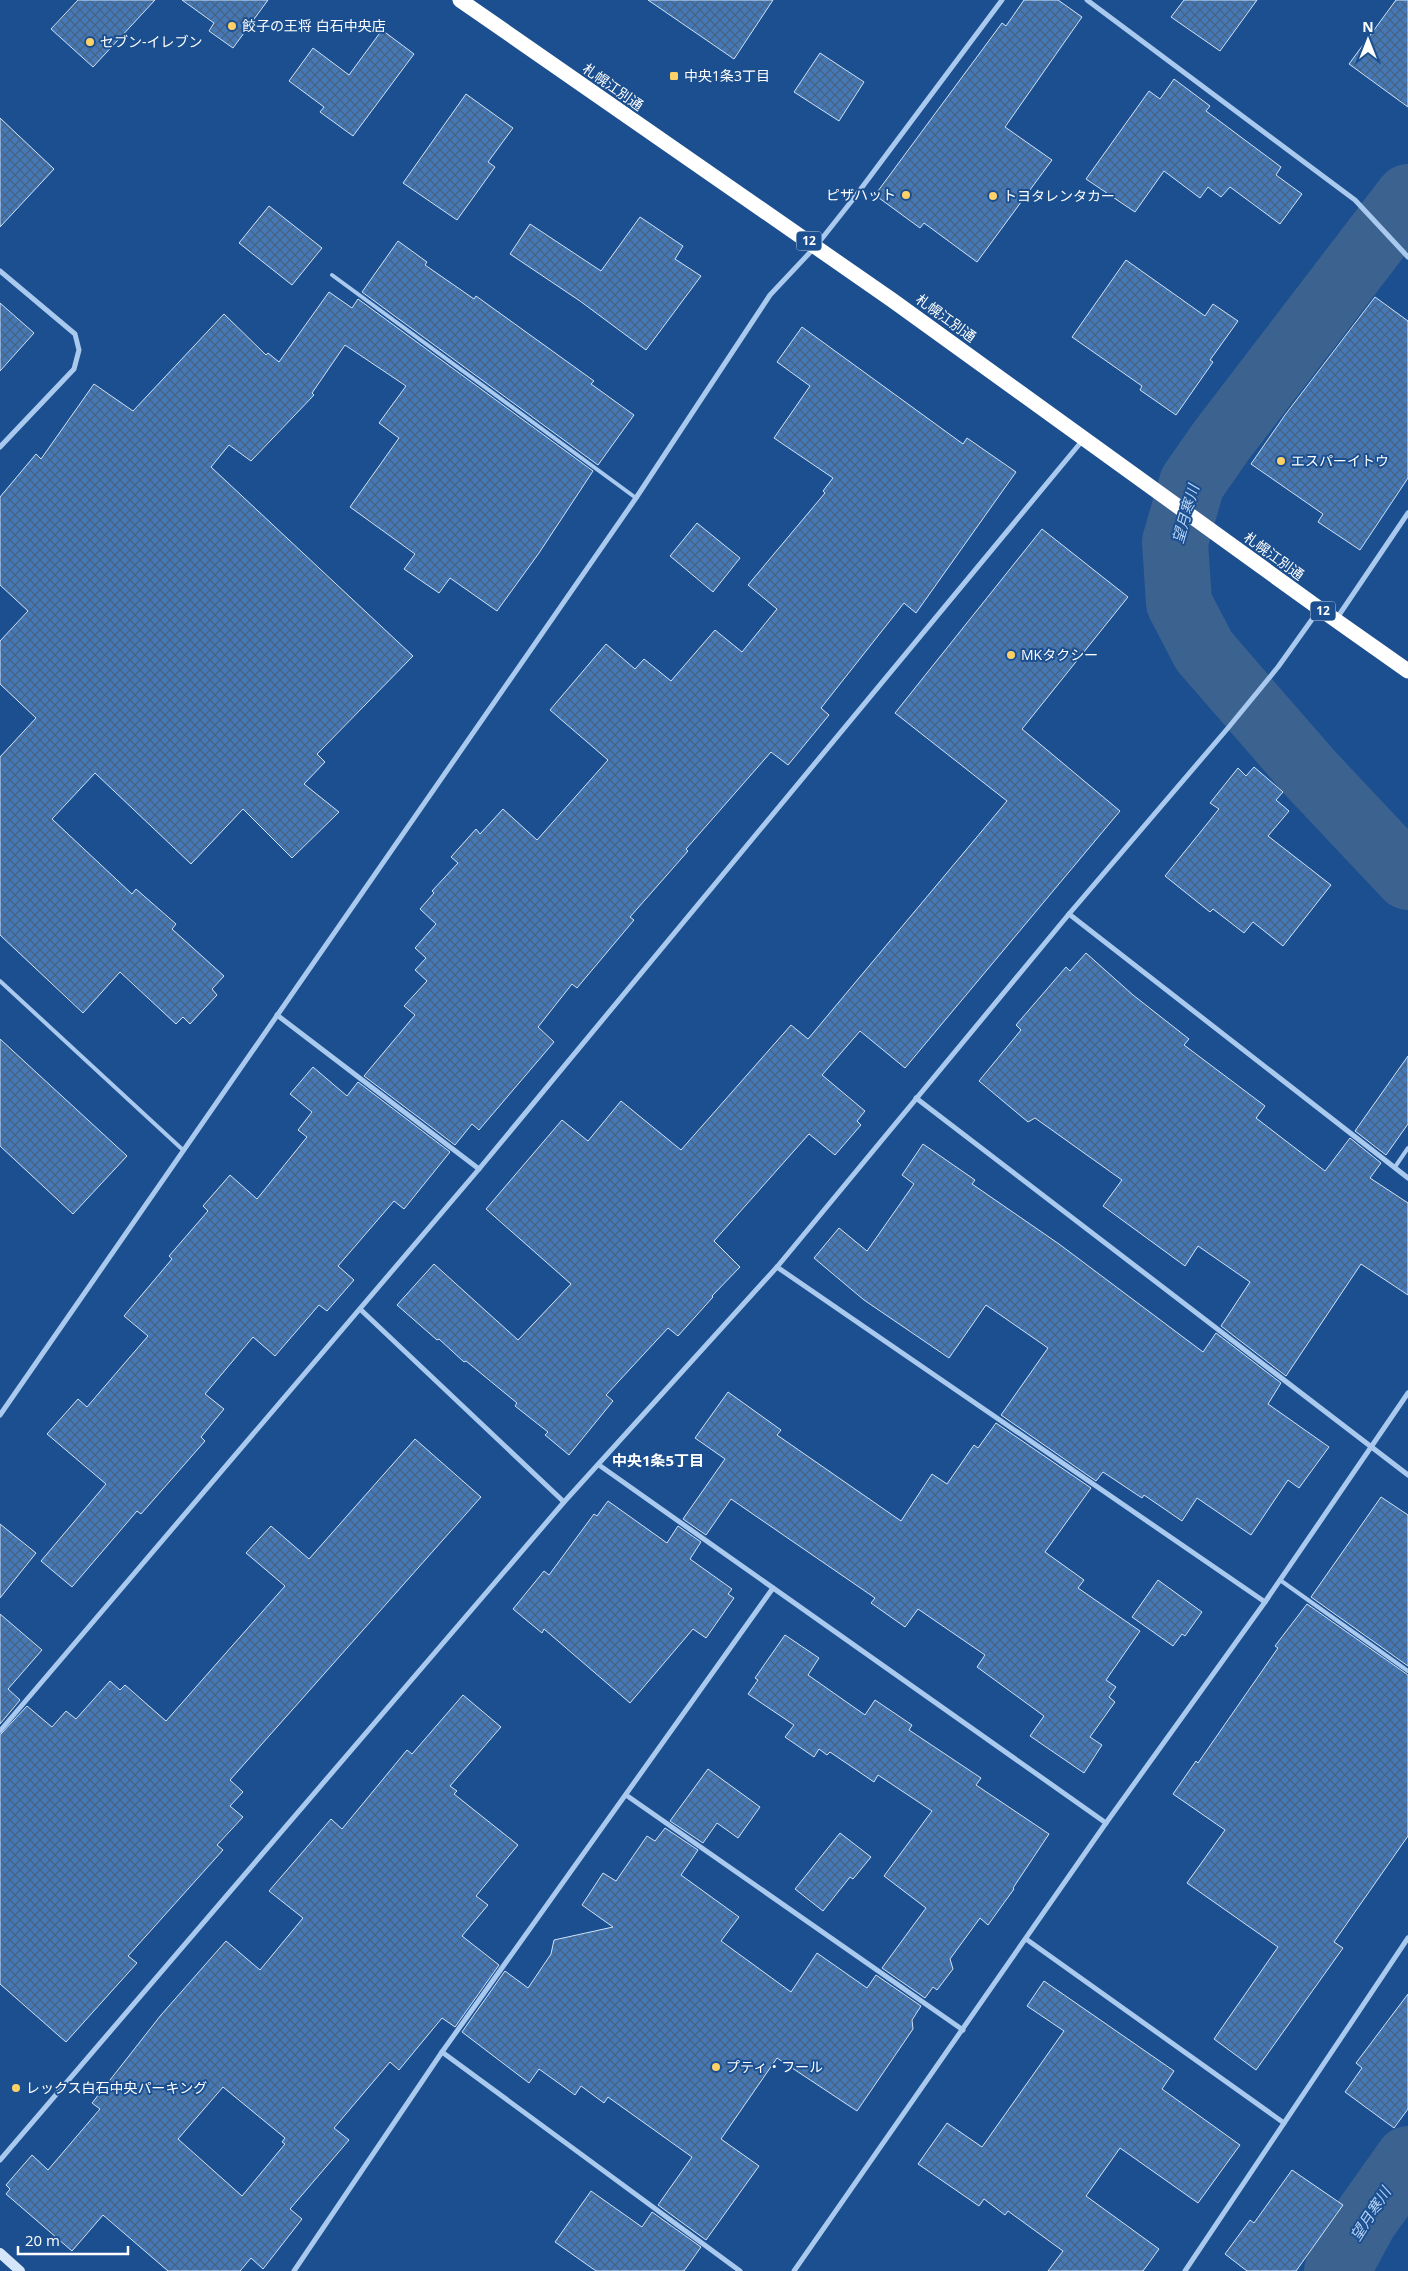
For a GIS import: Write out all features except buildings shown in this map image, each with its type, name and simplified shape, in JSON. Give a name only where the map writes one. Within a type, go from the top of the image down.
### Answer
[{"type":"highway","name":"札幌江別通","points":[[460,0],[816,246],[1408,671]]},
{"type":"street","points":[[0,1415],[636,498],[770,295],[816,246],[1002,0]]},
{"type":"street","points":[[1087,0],[1355,200],[1408,257]]},
{"type":"street","points":[[0,271],[75,334],[79,350],[74,369],[0,447]]},
{"type":"street","points":[[0,1731],[479,1168],[1084,439]]},
{"type":"street","points":[[1336,620],[1408,513]]},
{"type":"street","points":[[0,2160],[564,1502],[777,1267],[1069,914],[1228,728],[1278,667],[1320,609]]},
{"type":"street","points":[[1069,914],[1408,1178]]},
{"type":"street","points":[[277,1015],[479,1168]]},
{"type":"street","points":[[916,1098],[1408,1474]]},
{"type":"street","points":[[777,1267],[1265,1602]]},
{"type":"street","points":[[360,1309],[564,1502]]},
{"type":"street","points":[[794,2271],[1106,1823],[1265,1602],[1408,1393]]},
{"type":"street","points":[[598,1465],[1106,1823]]},
{"type":"street","points":[[294,2271],[442,2052],[773,1588]]},
{"type":"street","points":[[626,1795],[963,2030]]},
{"type":"street","points":[[1185,2271],[1408,1938]]},
{"type":"street","points":[[1026,1939],[1284,2123]]},
{"type":"street","points":[[442,2052],[740,2271]]},
{"type":"street","points":[[0,2252],[20,2271]]},
{"type":"lane","points":[[332,274],[636,498]]},
{"type":"lane","points":[[0,981],[183,1150]]},
{"type":"lane","points":[[1394,1167],[1408,1148]]},
{"type":"lane","points":[[1280,1580],[1408,1671]]},
{"type":"waterway","name":"望月寒川","points":[[1408,197],[1222,440],[1192,483],[1175,542],[1179,603],[1204,651],[1310,773],[1408,877]]},
{"type":"waterway","name":"望月寒川","points":[[1337,2271],[1364,2221],[1408,2159]]},
{"type":"place","name":"餃子の王将 白石中央店","points":[[232,26]]},
{"type":"place","name":"セブン-イレブン","points":[[90,42]]},
{"type":"place","name":"中央1条3丁目","points":[[674,76]]},
{"type":"place","name":"ピザハット","points":[[906,195]]},
{"type":"place","name":"トヨタレンタカー","points":[[993,196]]},
{"type":"place","name":"エスパーイトウ","points":[[1281,461]]},
{"type":"place","name":"MKタクシー","points":[[1011,655]]},
{"type":"place","name":"プティ・フール","points":[[716,2067]]},
{"type":"place","name":"レックス白石中央パーキング","points":[[16,2088]]},
{"type":"district","name":"中央1条5丁目","points":[[658,1461]]}]
